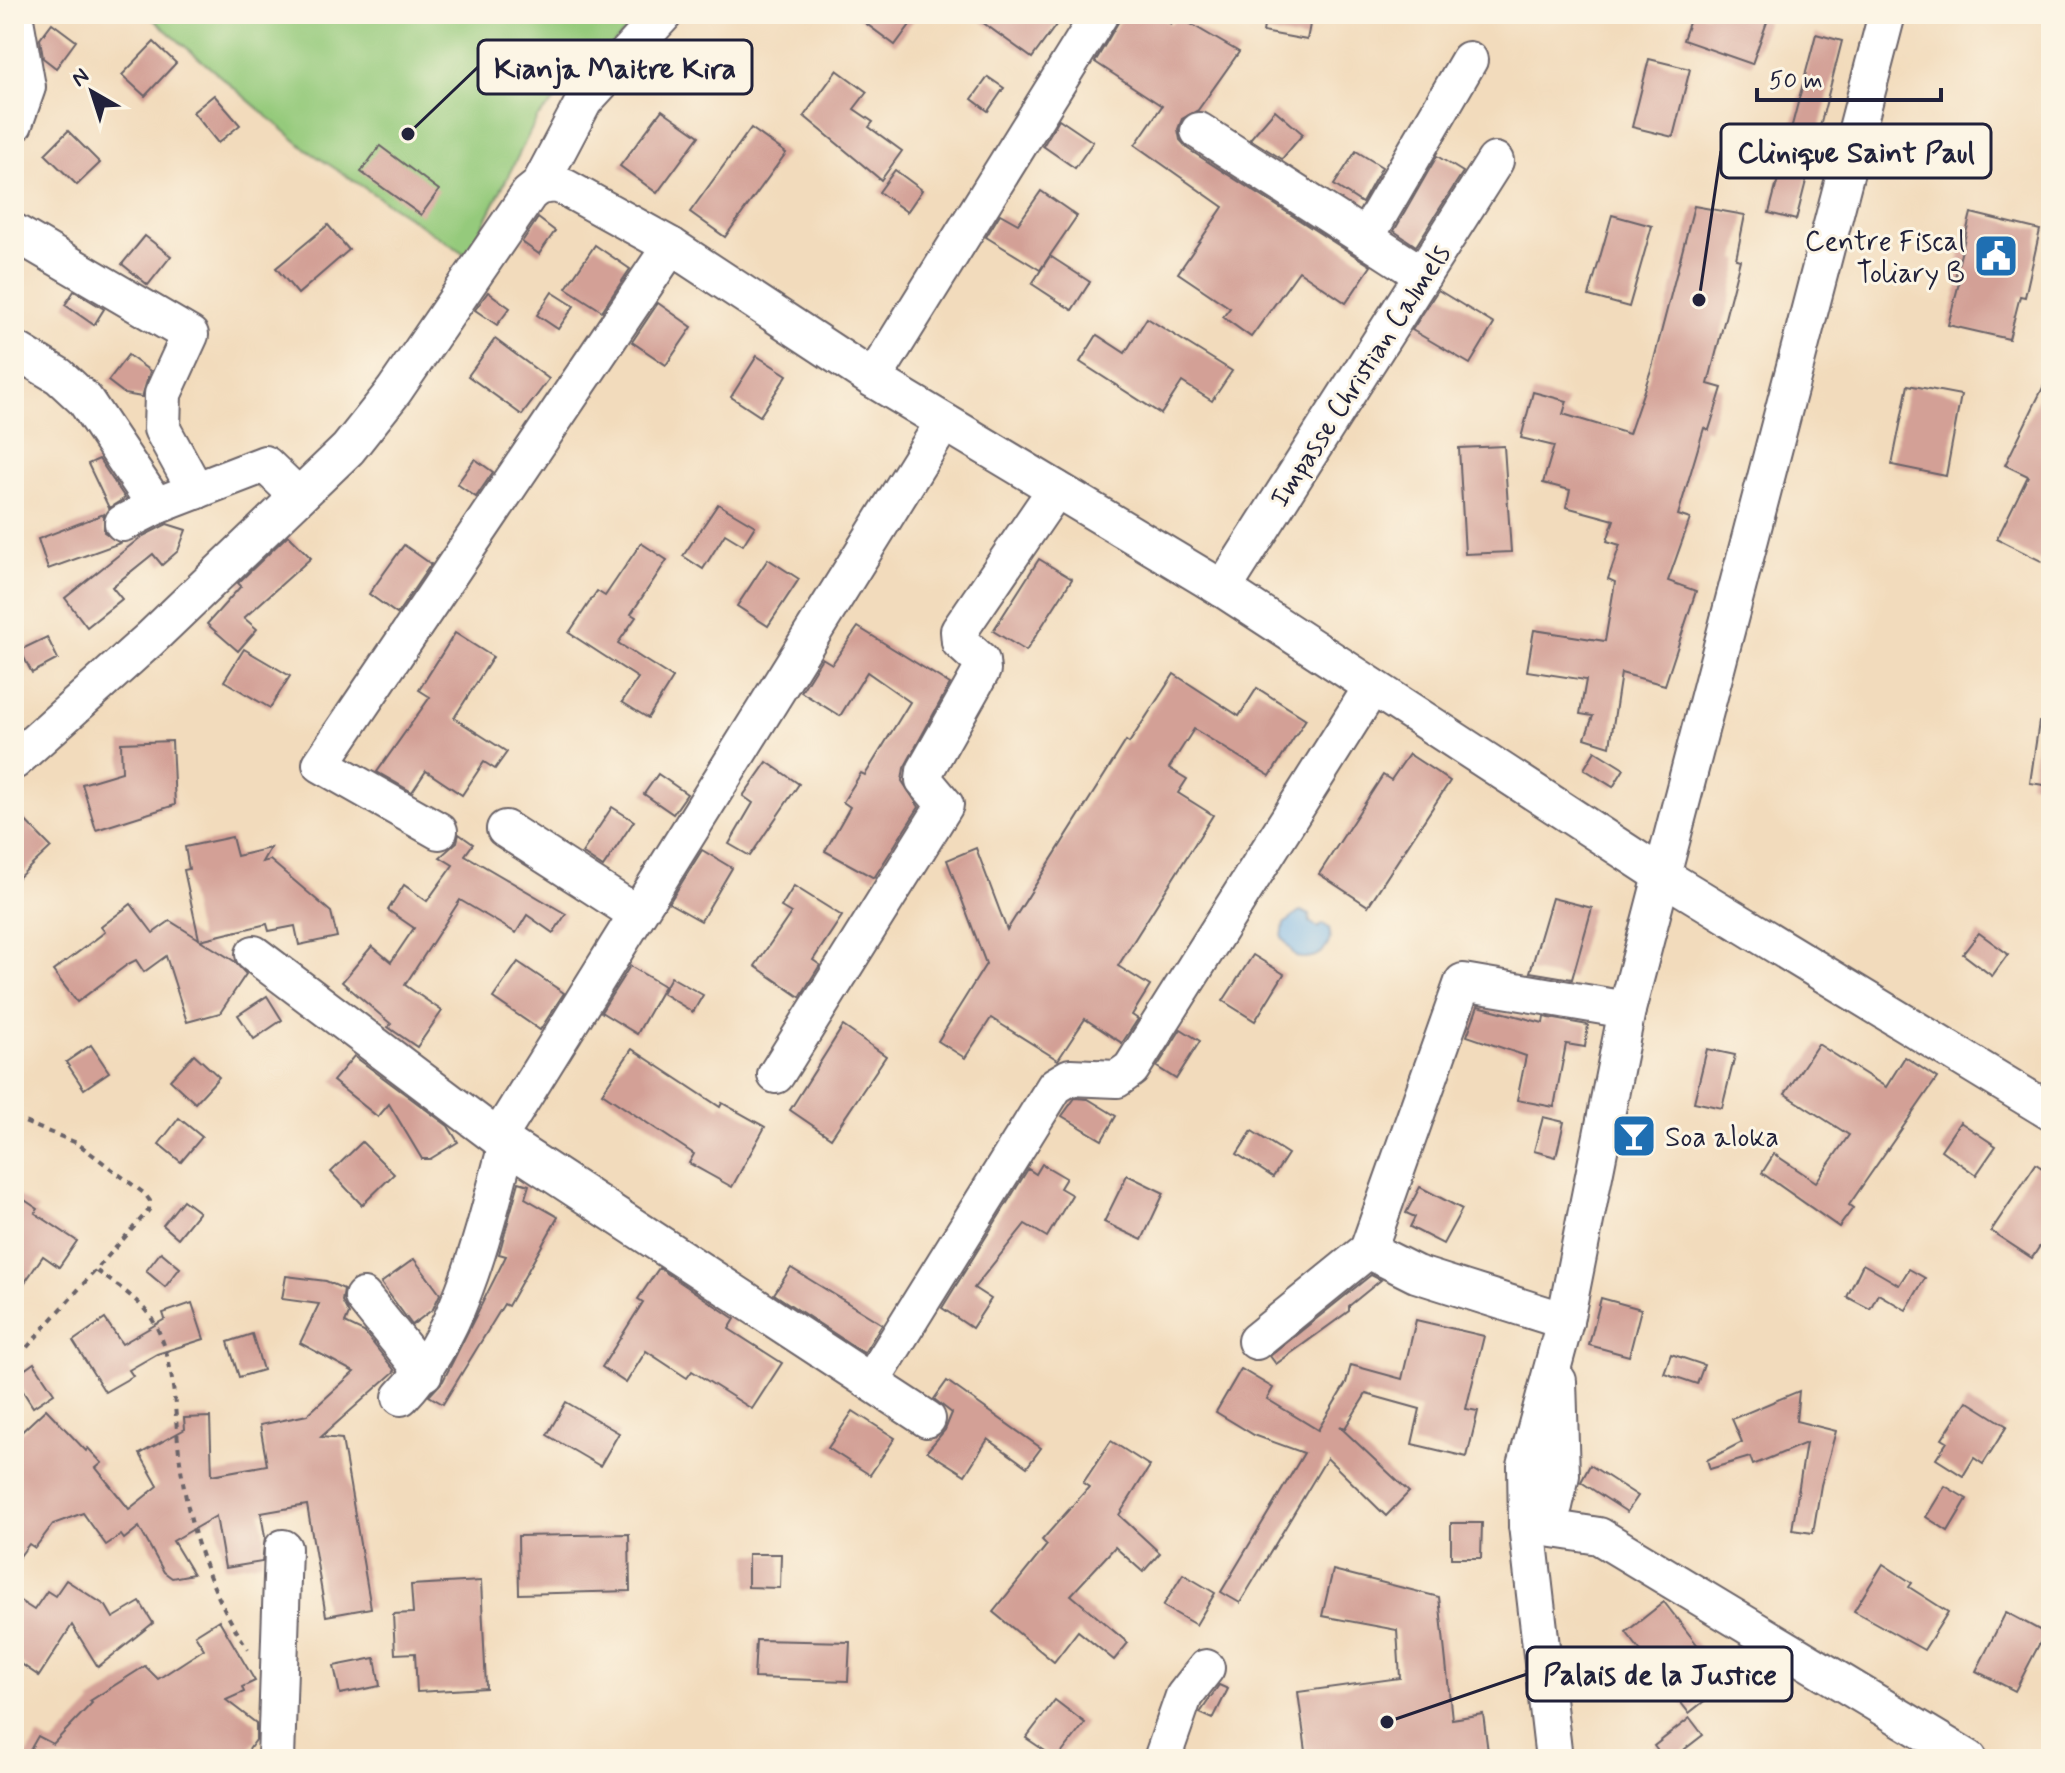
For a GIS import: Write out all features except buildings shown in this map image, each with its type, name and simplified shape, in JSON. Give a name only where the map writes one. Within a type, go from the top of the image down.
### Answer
[{"type":"street","points":[[14,14],[27,87],[14,124]]},
{"type":"street","points":[[14,761],[150,639],[348,449],[394,391],[529,194],[539,186],[584,101],[664,14]]},
{"type":"street","points":[[873,379],[1100,14]]},
{"type":"street","points":[[1554,1759],[1527,1525],[1526,1466],[1565,1321],[1627,1010],[1887,14]]},
{"type":"street","points":[[1366,237],[1469,60]]},
{"type":"street","points":[[1199,131],[1423,275]]},
{"type":"street","name":"Impasse Christian Calmels","points":[[1223,589],[1495,161]]},
{"type":"street","points":[[539,186],[556,184],[566,188],[671,246],[873,379],[1223,589],[1663,876],[2051,1112]]},
{"type":"street","points":[[14,232],[190,335],[163,394],[162,429],[196,491]]},
{"type":"street","points":[[439,831],[321,764],[671,246]]},
{"type":"street","points":[[14,349],[59,376],[85,400],[156,506]]},
{"type":"street","points":[[363,1297],[413,1385],[447,1331],[489,1215],[502,1141],[637,914],[944,422]]},
{"type":"street","points":[[123,523],[156,506],[265,464],[297,495]]},
{"type":"street","points":[[776,1075],[945,805],[924,780],[925,771],[982,670],[981,661],[960,642],[959,631],[1056,489]]},
{"type":"street","points":[[871,1382],[1055,1086],[1070,1077],[1117,1079],[1131,1069],[1372,687]]},
{"type":"street","points":[[505,829],[637,914]]},
{"type":"street","points":[[254,954],[502,1141],[927,1419]]},
{"type":"street","points":[[1256,1341],[1368,1250],[1463,982],[1627,1010]]},
{"type":"street","points":[[1368,1250],[1416,1274],[1565,1321]]},
{"type":"street","points":[[1527,1525],[1599,1536],[1969,1759]]},
{"type":"street","points":[[276,1759],[283,1548]]},
{"type":"street","points":[[1162,1759],[1184,1696],[1206,1668]]},
{"type":"path","points":[[14,1118],[77,1143],[150,1201],[149,1210],[14,1362]]},
{"type":"path","points":[[97,1271],[135,1298],[152,1319],[168,1355],[190,1517],[211,1580],[233,1627],[279,1688]]},
{"type":"green space","points":[[147,14],[644,14],[537,118],[468,256],[307,150]]},
{"type":"water","points":[[1301,911],[1309,915],[1310,922],[1318,928],[1323,924],[1329,928],[1330,936],[1322,952],[1303,958],[1296,957],[1282,937],[1284,924]]},
{"type":"place","name":"Kianja Maitre Kira","points":[[408,134]]},
{"type":"place","name":"Centre Fiscal Toliary B","points":[[1996,256]]},
{"type":"place","name":"Clinique Saint Paul","points":[[1699,300]]},
{"type":"place","name":"Soa aloka","points":[[1634,1136]]},
{"type":"place","name":"Palais de la Justice","points":[[1387,1722]]}]
